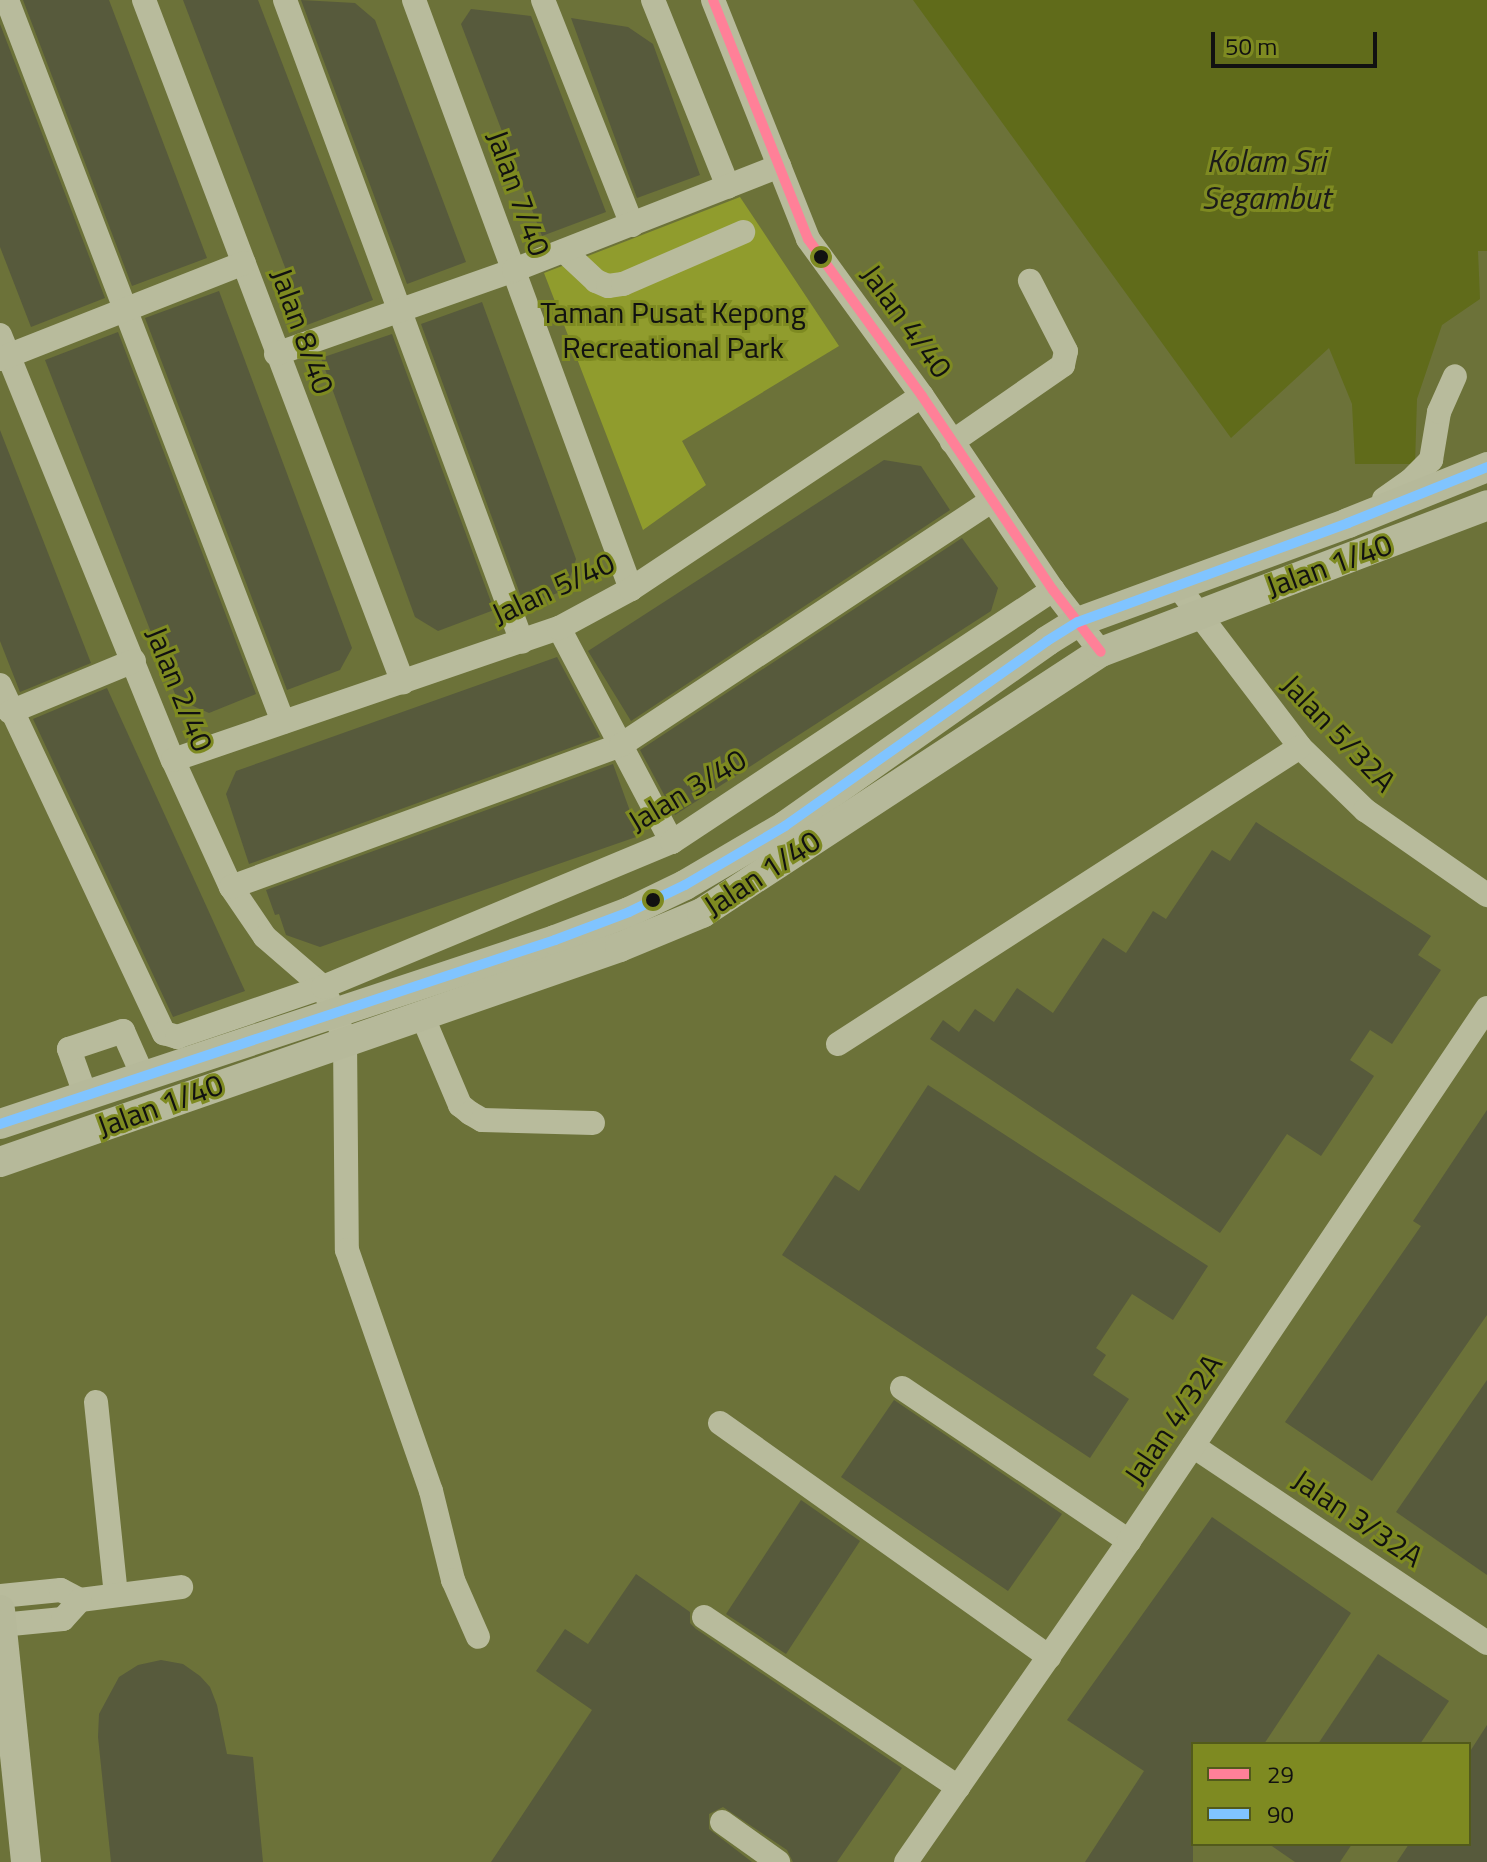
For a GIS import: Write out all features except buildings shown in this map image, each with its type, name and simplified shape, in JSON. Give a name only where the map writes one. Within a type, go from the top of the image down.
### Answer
[{"type":"main road","name":"Jalan 1/40","points":[[0,1124],[555,940],[629,912],[685,885],[785,826],[1078,622],[1348,523],[1487,467]]},
{"type":"main road","name":"Jalan 1/40","points":[[3,1163],[334,1013],[422,1015],[620,947],[702,913],[1101,652],[1195,613],[1487,505]]},
{"type":"main road","points":[[1,1624],[26,1862]]},
{"type":"main road","points":[[0,1754],[0,1775]]},
{"type":"street","points":[[7,0],[283,722]]},
{"type":"street","name":"Jalan 8/40","points":[[144,0],[403,683]]},
{"type":"street","points":[[285,0],[522,642]]},
{"type":"street","name":"Jalan 7/40","points":[[414,0],[631,589]]},
{"type":"street","points":[[543,0],[632,225]]},
{"type":"street","points":[[653,0],[728,187]]},
{"type":"street","name":"Jalan 4/40","points":[[713,0],[808,239],[922,396],[1053,590],[1101,652]]},
{"type":"street","points":[[276,354],[514,270],[779,166]]},
{"type":"street","points":[[564,251],[596,281],[608,286],[623,284],[743,232]]},
{"type":"street","points":[[3,350],[244,263]]},
{"type":"street","points":[[952,442],[1063,365],[1066,351],[1030,281]]},
{"type":"street","name":"Jalan 2/40","points":[[3,350],[173,760],[231,887],[265,937],[334,1013]]},
{"type":"street","points":[[1348,523],[1410,481],[1431,460],[1439,412],[1455,376]]},
{"type":"street","name":"Jalan 5/40","points":[[173,760],[559,628],[631,589],[922,396]]},
{"type":"street","points":[[231,887],[621,745],[991,501]]},
{"type":"street","name":"Jalan 5/32A","points":[[1176,584],[1226,655],[1300,747],[1365,810],[1487,895]]},
{"type":"street","name":"Jalan 3/40","points":[[0,685],[10,712],[164,1033],[177,1037],[334,1013],[672,842],[1053,590]]},
{"type":"street","points":[[559,628],[672,842]]},
{"type":"street","points":[[10,712],[134,661]]},
{"type":"street","points":[[838,1044],[1300,747]]},
{"type":"street","name":"Jalan 4/32A","points":[[906,1862],[1129,1541],[1487,1008]]},
{"type":"street","points":[[334,1013],[347,1250],[431,1491],[453,1580],[478,1637]]},
{"type":"street","points":[[422,1015],[460,1105],[470,1113],[482,1120],[593,1123]]},
{"type":"street","points":[[85,1094],[69,1049],[123,1031],[143,1076]]},
{"type":"street","points":[[902,1388],[1129,1541]]},
{"type":"street","points":[[96,1402],[116,1595]]},
{"type":"street","points":[[720,1423],[1049,1657]]},
{"type":"street","name":"Jalan 3/32A","points":[[1193,1446],[1487,1643]]},
{"type":"street","points":[[1,1624],[63,1619],[80,1600],[181,1587]]},
{"type":"street","points":[[704,1617],[958,1787]]},
{"type":"street","points":[[722,1822],[778,1862]]},
{"type":"green space","name":"Taman Pusat Kepong Recreational Park","points":[[740,197],[839,346],[682,441],[706,485],[643,530],[544,273]]},
{"type":"water","name":"Kolam Sri Segambut","points":[[913,0],[1487,0],[1487,251],[1478,251],[1480,299],[1442,325],[1417,399],[1415,464],[1355,464],[1352,404],[1329,348],[1231,438]]},
{"type":"transit line","name":"29","points":[[713,0],[808,239],[922,396],[1053,590],[1101,652]]},
{"type":"transit line","name":"90","points":[[0,1124],[555,940],[629,912],[685,885],[785,826],[1078,622],[1348,523],[1487,467]]}]
